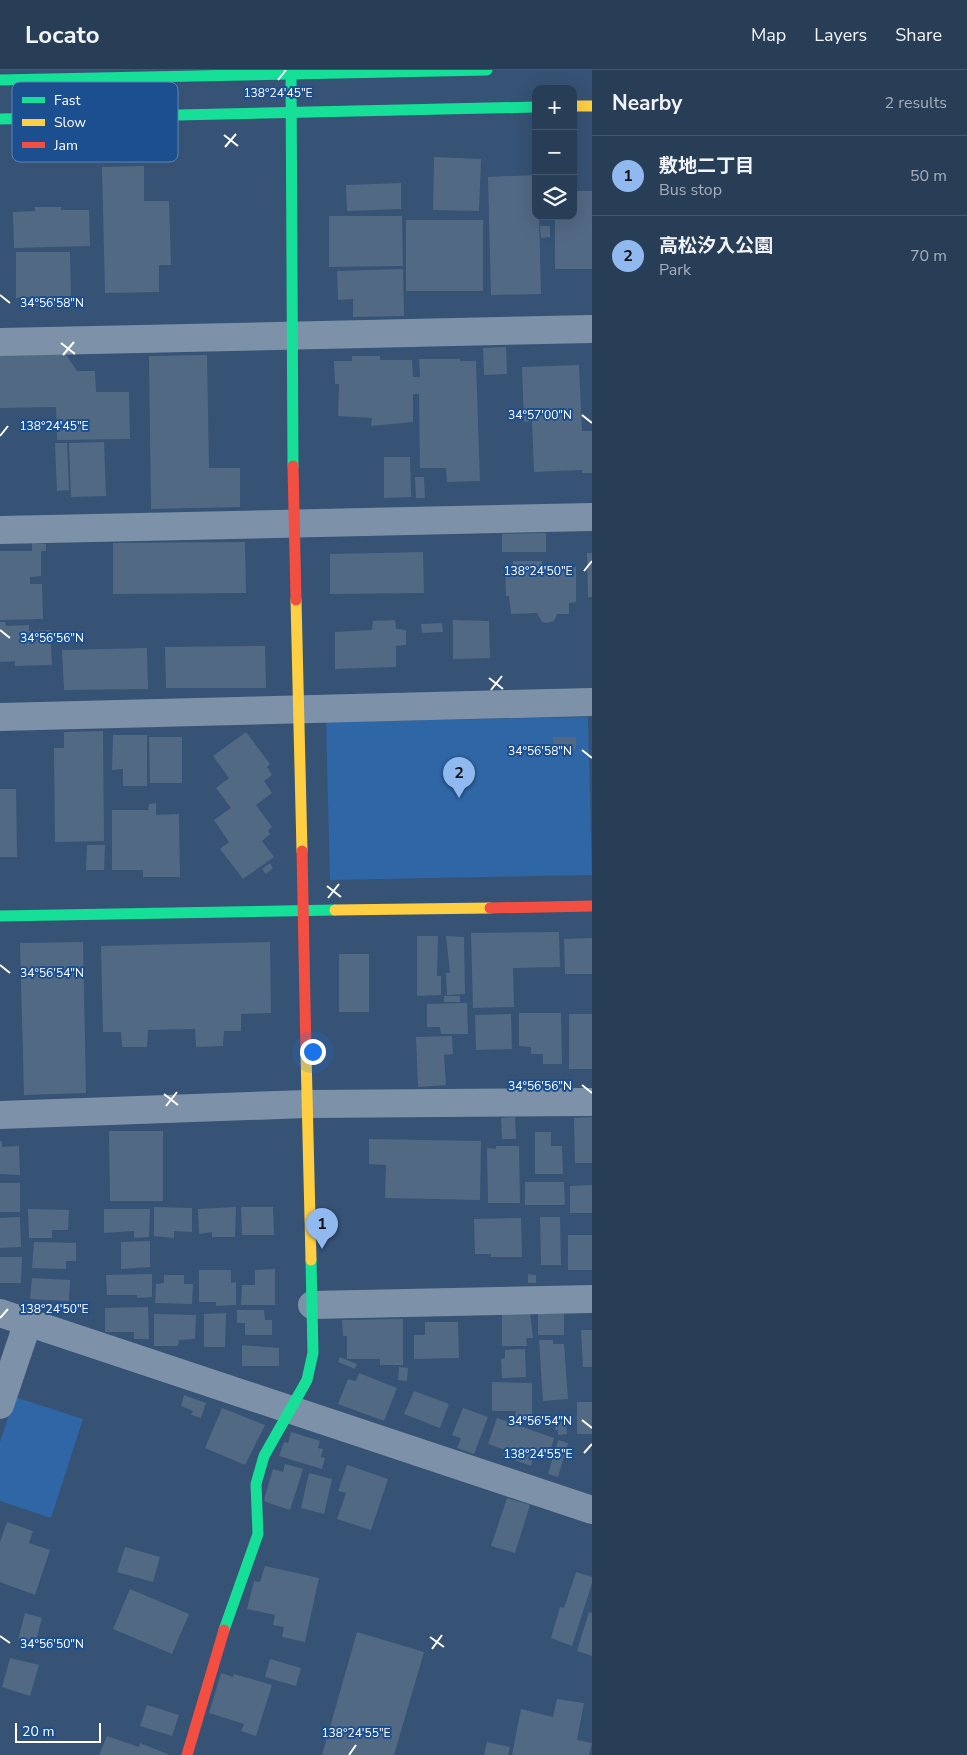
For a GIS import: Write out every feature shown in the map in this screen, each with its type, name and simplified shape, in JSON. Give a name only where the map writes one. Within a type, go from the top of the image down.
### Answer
[{"type":"street","points":[[0,80],[292,72],[487,70]]},
{"type":"street","points":[[187,1755],[217,1651],[258,1534],[256,1484],[264,1456],[307,1380],[313,1353],[298,711],[292,72]]},
{"type":"street","points":[[178,114],[532,106]]},
{"type":"street","points":[[577,106],[592,106]]},
{"type":"street","points":[[0,342],[592,329]]},
{"type":"street","points":[[0,530],[592,517]]},
{"type":"street","points":[[0,717],[298,711],[592,702]]},
{"type":"street","points":[[0,916],[592,906]]},
{"type":"street","points":[[0,1115],[306,1104],[592,1102]]},
{"type":"street","points":[[312,1304],[592,1299]]},
{"type":"street","points":[[0,1313],[592,1510]]},
{"type":"street","points":[[0,1405],[28,1322]]},
{"type":"shaded area","points":[[588,717],[592,875],[330,880],[326,722]]},
{"type":"shaded area","points":[[15,1397],[83,1419],[51,1518],[0,1501],[0,1442]]},
{"type":"building","points":[[434,157],[481,159],[479,211],[433,210]]},
{"type":"building","points":[[144,166],[144,201],[169,201],[171,265],[159,265],[159,292],[105,293],[102,167]]},
{"type":"building","points":[[532,175],[532,220],[539,220],[541,294],[491,295],[488,177]]},
{"type":"building","points":[[401,183],[401,209],[347,211],[346,185]]},
{"type":"building","points":[[577,191],[592,191],[592,269],[555,269],[555,220],[577,220]]},
{"type":"building","points":[[35,207],[61,207],[61,210],[89,210],[90,246],[14,248],[13,212],[35,211]]},
{"type":"building","points":[[329,216],[402,216],[403,266],[329,267]]},
{"type":"building","points":[[406,220],[483,220],[483,291],[406,291]]},
{"type":"building","points":[[540,226],[550,226],[550,237],[541,238]]},
{"type":"building","points":[[16,252],[70,252],[71,296],[60,296],[61,306],[30,306],[30,297],[16,298]]},
{"type":"building","points":[[403,269],[404,316],[353,317],[353,299],[338,300],[337,271]]},
{"type":"building","points":[[506,347],[507,374],[484,375],[483,348]]},
{"type":"building","points":[[65,353],[77,371],[95,371],[96,392],[129,392],[130,439],[57,440],[56,407],[0,408],[0,355]]},
{"type":"building","points":[[207,355],[209,468],[240,468],[240,507],[151,509],[149,356]]},
{"type":"building","points":[[352,356],[380,356],[380,360],[412,360],[413,377],[420,377],[419,359],[476,361],[480,481],[447,482],[446,468],[420,468],[419,394],[413,394],[413,422],[371,426],[372,418],[338,416],[339,384],[335,384],[334,361],[352,361]]},
{"type":"building","points":[[579,365],[582,431],[592,431],[592,473],[582,473],[582,470],[534,472],[532,421],[524,422],[522,367]]},
{"type":"building","points":[[104,442],[106,496],[71,497],[69,443]]},
{"type":"building","points":[[55,443],[67,443],[69,490],[57,491]]},
{"type":"building","points":[[384,457],[410,457],[411,497],[384,498]]},
{"type":"building","points":[[415,477],[424,477],[425,498],[416,498]]},
{"type":"building","points":[[546,533],[546,552],[502,552],[502,534]]},
{"type":"building","points":[[245,542],[246,593],[113,594],[113,543]]},
{"type":"building","points":[[32,543],[46,544],[46,551],[41,551],[41,576],[30,577],[30,584],[42,584],[43,619],[0,620],[0,551],[32,551]]},
{"type":"building","points":[[423,552],[424,593],[330,594],[330,554]]},
{"type":"building","points":[[587,553],[592,553],[592,597],[588,597]]},
{"type":"building","points":[[513,561],[542,561],[542,567],[576,567],[576,602],[569,603],[569,614],[557,614],[554,621],[547,623],[542,622],[537,613],[511,614],[509,596],[506,596],[505,568],[512,568]]},
{"type":"building","points":[[395,620],[396,629],[406,630],[406,645],[396,646],[396,667],[335,669],[335,632],[372,630],[373,621]]},
{"type":"building","points":[[453,620],[489,621],[490,658],[453,659]]},
{"type":"building","points":[[0,622],[5,622],[6,626],[29,625],[29,631],[50,630],[52,665],[15,666],[15,661],[0,662]]},
{"type":"building","points":[[442,623],[443,632],[422,633],[421,624]]},
{"type":"building","points":[[265,646],[266,688],[166,688],[165,647]]},
{"type":"building","points":[[147,648],[148,689],[64,690],[62,650]]},
{"type":"building","points":[[103,731],[104,841],[55,842],[54,748],[64,748],[64,732]]},
{"type":"building","points":[[246,732],[270,764],[267,767],[272,775],[264,781],[272,793],[256,805],[272,827],[268,830],[270,834],[262,841],[274,857],[243,879],[220,849],[229,842],[214,820],[231,808],[216,788],[229,778],[213,756]]},
{"type":"building","points":[[113,735],[147,735],[147,786],[123,786],[123,769],[112,770]]},
{"type":"building","points":[[149,737],[182,737],[182,783],[150,783]]},
{"type":"building","points":[[553,737],[576,737],[576,750],[554,751]]},
{"type":"building","points":[[0,789],[16,789],[17,857],[0,857]]},
{"type":"building","points":[[156,803],[156,815],[179,814],[180,877],[143,877],[143,870],[112,870],[112,810],[148,810],[149,804]]},
{"type":"building","points":[[87,845],[105,845],[104,870],[86,870]]},
{"type":"building","points":[[270,863],[273,868],[266,874],[262,869]]},
{"type":"building","points":[[559,932],[560,967],[513,968],[514,1007],[473,1008],[471,933]]},
{"type":"building","points":[[417,936],[438,936],[437,976],[441,976],[441,995],[417,996]]},
{"type":"building","points":[[446,936],[464,937],[465,994],[447,995],[446,973],[450,973]]},
{"type":"building","points":[[592,938],[592,974],[565,974],[564,939]]},
{"type":"building","points":[[83,942],[86,1093],[24,1095],[20,943]]},
{"type":"building","points":[[270,942],[271,1013],[241,1014],[241,1031],[224,1031],[223,1046],[196,1047],[195,1029],[148,1030],[147,1047],[122,1047],[121,1032],[103,1032],[101,946]]},
{"type":"building","points":[[339,954],[369,954],[369,1012],[339,1012]]},
{"type":"building","points":[[444,996],[460,996],[460,1002],[444,1002]]},
{"type":"building","points":[[467,1003],[468,1034],[441,1034],[440,1027],[427,1027],[427,1004]]},
{"type":"building","points":[[519,1013],[561,1013],[562,1064],[543,1064],[543,1054],[531,1054],[531,1047],[519,1046]]},
{"type":"building","points":[[511,1014],[512,1049],[476,1050],[475,1015]]},
{"type":"building","points":[[569,1014],[592,1014],[592,1069],[569,1069]]},
{"type":"building","points":[[452,1036],[453,1054],[444,1055],[446,1085],[418,1087],[416,1037]]},
{"type":"building","points":[[515,1117],[516,1139],[502,1139],[501,1118]]},
{"type":"building","points":[[592,1117],[592,1163],[575,1163],[574,1118]]},
{"type":"building","points":[[109,1131],[163,1131],[163,1201],[110,1201]]},
{"type":"building","points":[[535,1132],[551,1132],[551,1146],[562,1146],[563,1174],[535,1174]]},
{"type":"building","points":[[369,1139],[481,1141],[480,1200],[385,1198],[386,1165],[369,1164]]},
{"type":"building","points":[[0,1141],[2,1141],[2,1147],[19,1146],[20,1175],[0,1174]]},
{"type":"building","points":[[496,1146],[519,1146],[520,1203],[488,1203],[487,1148],[496,1149]]},
{"type":"building","points":[[525,1182],[564,1182],[565,1205],[525,1205]]},
{"type":"building","points":[[0,1183],[20,1183],[20,1212],[0,1212]]},
{"type":"building","points":[[592,1185],[592,1213],[570,1213],[570,1186]]},
{"type":"building","points":[[154,1207],[192,1208],[192,1232],[174,1231],[174,1238],[154,1236]]},
{"type":"building","points":[[236,1207],[235,1237],[212,1237],[212,1232],[199,1234],[198,1209]]},
{"type":"building","points":[[241,1207],[273,1207],[274,1235],[242,1235]]},
{"type":"building","points":[[28,1209],[69,1210],[68,1230],[52,1230],[52,1238],[29,1238]]},
{"type":"building","points":[[104,1209],[150,1209],[149,1237],[134,1238],[134,1231],[104,1233]]},
{"type":"building","points":[[20,1217],[21,1247],[0,1248],[0,1218]]},
{"type":"building","points":[[540,1217],[560,1217],[561,1265],[541,1265]]},
{"type":"building","points":[[521,1218],[522,1257],[491,1257],[491,1254],[475,1254],[474,1219]]},
{"type":"building","points":[[568,1235],[592,1235],[592,1270],[568,1270]]},
{"type":"building","points":[[150,1241],[150,1267],[121,1269],[121,1242]]},
{"type":"building","points":[[34,1242],[76,1243],[76,1261],[66,1261],[66,1269],[32,1268]]},
{"type":"building","points":[[0,1257],[22,1257],[21,1283],[0,1283]]},
{"type":"building","points":[[275,1269],[275,1305],[241,1305],[242,1285],[255,1285],[255,1270]]},
{"type":"building","points":[[199,1270],[231,1270],[231,1283],[236,1282],[236,1305],[216,1306],[216,1302],[199,1302]]},
{"type":"building","points":[[152,1274],[152,1297],[137,1298],[137,1295],[107,1295],[106,1275]]},
{"type":"building","points":[[528,1274],[536,1275],[536,1283],[528,1283]]},
{"type":"building","points":[[164,1275],[184,1275],[184,1284],[193,1284],[192,1304],[155,1303],[156,1284],[164,1283]]},
{"type":"building","points":[[32,1278],[70,1280],[69,1301],[30,1299]]},
{"type":"building","points":[[148,1307],[149,1339],[134,1339],[134,1332],[105,1332],[105,1308]]},
{"type":"building","points":[[237,1310],[264,1310],[265,1320],[272,1320],[272,1335],[245,1335],[245,1323],[237,1323]]},
{"type":"building","points":[[226,1313],[225,1347],[204,1347],[204,1314]]},
{"type":"building","points":[[502,1313],[530,1313],[533,1338],[526,1338],[527,1346],[502,1346]]},
{"type":"building","points":[[154,1314],[196,1315],[195,1339],[179,1340],[178,1346],[154,1346]]},
{"type":"building","points":[[538,1314],[564,1314],[564,1335],[538,1335]]},
{"type":"building","points":[[403,1319],[403,1365],[380,1365],[380,1359],[347,1359],[347,1336],[343,1336],[342,1320]]},
{"type":"building","points":[[425,1322],[458,1322],[459,1358],[414,1359],[414,1335],[425,1335]]},
{"type":"building","points":[[581,1330],[592,1330],[592,1367],[583,1367]]},
{"type":"building","points":[[539,1340],[553,1340],[553,1344],[564,1344],[568,1399],[543,1401]]},
{"type":"building","points":[[242,1345],[279,1348],[279,1366],[242,1366]]},
{"type":"building","points":[[525,1349],[526,1377],[502,1378],[501,1359],[505,1358],[505,1350]]},
{"type":"building","points":[[340,1357],[357,1364],[355,1369],[338,1362]]},
{"type":"building","points":[[399,1367],[408,1368],[407,1381],[398,1380]]},
{"type":"building","points":[[359,1373],[397,1388],[384,1421],[338,1404],[348,1379],[356,1381]]},
{"type":"building","points":[[492,1382],[532,1383],[532,1417],[515,1417],[516,1411],[492,1411]]},
{"type":"building","points":[[414,1391],[449,1404],[440,1428],[404,1414]]},
{"type":"building","points":[[184,1395],[206,1403],[201,1418],[191,1415],[193,1411],[181,1406]]},
{"type":"building","points":[[577,1402],[592,1402],[592,1434],[577,1434]]},
{"type":"building","points":[[222,1408],[265,1425],[245,1465],[205,1448]]},
{"type":"building","points":[[463,1408],[488,1417],[474,1454],[457,1448],[461,1438],[452,1435]]},
{"type":"building","points":[[497,1418],[554,1438],[548,1459],[534,1455],[531,1466],[503,1456],[505,1450],[488,1444]]},
{"type":"building","points":[[566,1421],[567,1434],[558,1435],[558,1430],[555,1430],[555,1422]]},
{"type":"building","points":[[291,1432],[320,1441],[318,1448],[323,1449],[321,1457],[325,1458],[322,1469],[279,1456],[284,1442],[288,1443]]},
{"type":"building","points":[[558,1440],[568,1443],[558,1477],[548,1474]]},
{"type":"building","points":[[285,1464],[303,1469],[290,1510],[264,1500],[273,1469],[283,1472]]},
{"type":"building","points":[[347,1465],[388,1479],[371,1530],[337,1519],[346,1493],[338,1491]]},
{"type":"building","points":[[309,1473],[332,1479],[324,1514],[301,1508]]},
{"type":"building","points":[[507,1498],[530,1505],[515,1553],[491,1546]]},
{"type":"building","points":[[7,1522],[33,1531],[29,1543],[50,1550],[35,1595],[0,1582],[0,1542]]},
{"type":"building","points":[[125,1547],[160,1557],[153,1582],[117,1572]]},
{"type":"building","points":[[265,1566],[319,1578],[305,1642],[282,1637],[284,1627],[273,1625],[275,1615],[247,1609],[254,1581],[260,1582]]},
{"type":"building","points":[[576,1572],[592,1577],[592,1583],[572,1646],[551,1638],[560,1607],[564,1608]]},
{"type":"building","points":[[130,1589],[189,1614],[172,1654],[113,1629]]},
{"type":"building","points":[[589,1612],[592,1613],[592,1656],[577,1651]]},
{"type":"building","points":[[25,1613],[42,1618],[35,1644],[18,1640]]},
{"type":"building","points":[[357,1632],[424,1652],[394,1755],[322,1755]]},
{"type":"building","points":[[10,1658],[39,1665],[30,1696],[2,1687]]},
{"type":"building","points":[[270,1659],[301,1668],[296,1686],[265,1677]]},
{"type":"building","points":[[221,1673],[233,1677],[234,1674],[272,1685],[256,1736],[241,1731],[244,1724],[209,1713]]},
{"type":"building","points":[[557,1699],[584,1703],[577,1740],[592,1743],[589,1755],[512,1755],[521,1709],[553,1717]]},
{"type":"building","points":[[147,1705],[179,1715],[172,1736],[140,1726]]},
{"type":"building","points":[[107,1736],[139,1747],[140,1743],[170,1755],[99,1755]]},
{"type":"building","points":[[487,1742],[510,1747],[508,1755],[484,1755]]},
{"type":"traffic: fast","points":[[291,70],[293,466]]},
{"type":"traffic: fast","points":[[0,80],[487,70]]},
{"type":"traffic: fast","points":[[178,115],[532,107]]},
{"type":"traffic: fast","points":[[0,119],[12,119]]},
{"type":"traffic: fast","points":[[0,916],[335,910]]},
{"type":"traffic: fast","points":[[224,1630],[258,1534],[256,1484],[264,1456],[307,1380],[313,1353],[311,1260]]},
{"type":"traffic: slow","points":[[577,106],[592,106]]},
{"type":"traffic: slow","points":[[296,600],[302,851]]},
{"type":"traffic: slow","points":[[335,910],[490,908]]},
{"type":"traffic: slow","points":[[306,1053],[311,1260]]},
{"type":"traffic: jam","points":[[293,466],[296,600]]},
{"type":"traffic: jam","points":[[302,851],[306,1053]]},
{"type":"traffic: jam","points":[[490,908],[592,906]]},
{"type":"traffic: jam","points":[[187,1755],[224,1630]]},
{"type":"place","name":"高松汐入公園","points":[[459,798]]},
{"type":"place","name":"敷地二丁目","points":[[322,1249]]}]
